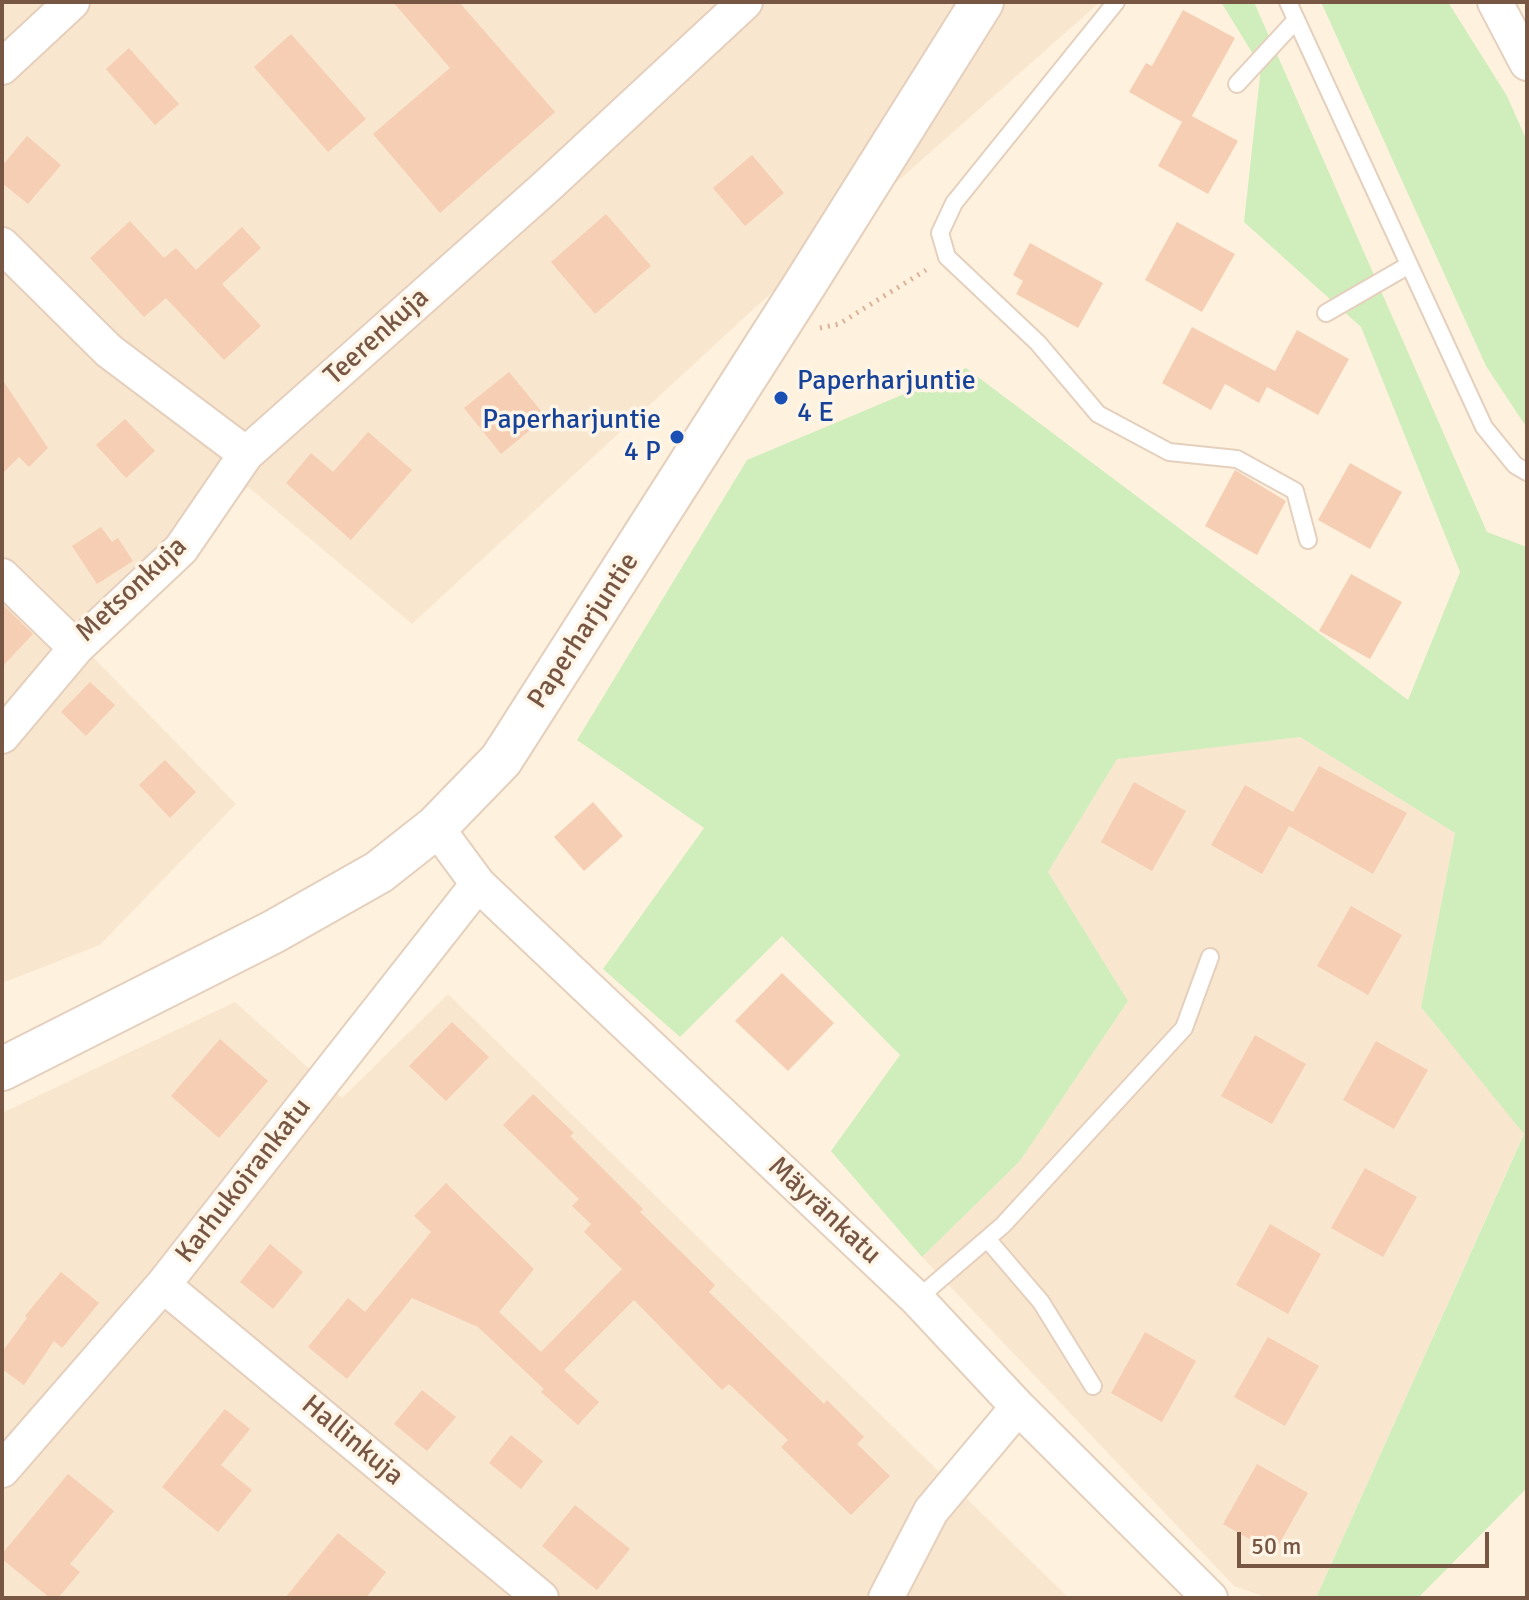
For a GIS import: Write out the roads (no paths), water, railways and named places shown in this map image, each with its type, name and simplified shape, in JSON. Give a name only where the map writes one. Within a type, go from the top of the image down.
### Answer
[{"type":"street","points":[[2,67],[72,2]]},
{"type":"street","name":"Teerenkuja","points":[[246,454],[546,187],[745,2]]},
{"type":"street","name":"Paperharjuntie","points":[[2,1069],[273,932],[379,872],[436,827],[501,760],[982,2]]},
{"type":"street","points":[[1495,2],[1527,63]]},
{"type":"street","points":[[2,245],[109,351],[246,454]]},
{"type":"street","name":"Metsonkuja","points":[[2,576],[76,648],[181,549],[246,454]]},
{"type":"street","points":[[2,736],[76,648]]},
{"type":"street","name":"Mäyränkatu","points":[[436,827],[478,884],[917,1299],[1018,1407],[1210,1598]]},
{"type":"street","name":"Karhukoirankatu","points":[[2,1470],[163,1285],[478,884]]},
{"type":"street","name":"Hallinkuja","points":[[163,1285],[541,1598]]},
{"type":"street","points":[[886,1598],[931,1511],[1018,1407]]},
{"type":"lane","points":[[1116,2],[954,203],[940,233],[947,257],[1038,343],[1098,414],[1169,452],[1237,459],[1295,491],[1308,540]]},
{"type":"lane","points":[[1288,2],[1484,427],[1515,465],[1527,472]]},
{"type":"lane","points":[[1237,84],[1296,20]]},
{"type":"lane","points":[[1326,313],[1409,265]]},
{"type":"lane","points":[[917,1299],[988,1240],[1184,1028],[1210,957]]},
{"type":"lane","points":[[988,1240],[1041,1302],[1093,1386]]},
{"type":"place","name":"Paperharjuntie 4 E","points":[[781,398]]},
{"type":"place","name":"Paperharjuntie 4 P","points":[[677,437]]}]
